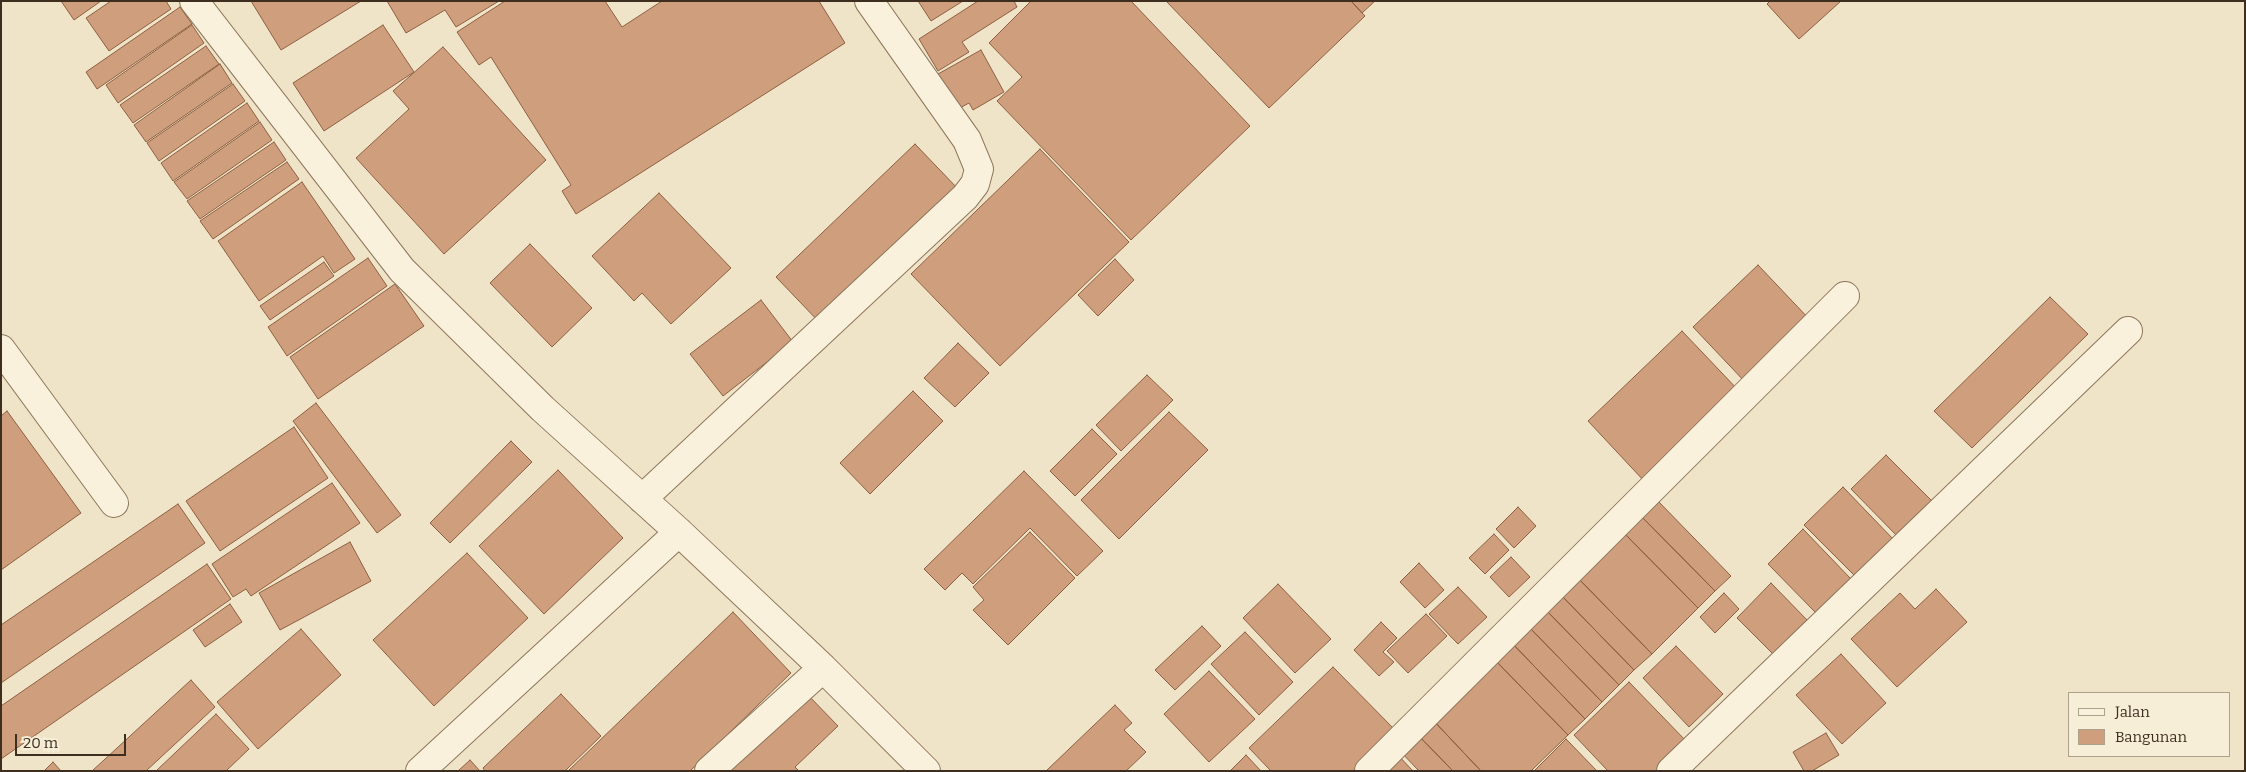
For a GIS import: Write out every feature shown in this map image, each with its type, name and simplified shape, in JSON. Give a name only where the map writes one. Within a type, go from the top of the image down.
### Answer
[{"type":"street","points":[[194,1],[402,270],[543,409],[679,532],[823,668],[926,771]]},
{"type":"street","points":[[642,499],[965,198],[975,184],[979,169],[966,140],[869,1]]},
{"type":"street","points":[[1369,771],[1845,296]]},
{"type":"street","points":[[1671,771],[2128,331]]},
{"type":"street","points":[[1,349],[114,503]]},
{"type":"street","points":[[420,771],[679,532]]},
{"type":"street","points":[[708,771],[823,668]]},
{"type":"building","points":[[61,1],[101,1],[74,20]]},
{"type":"building","points":[[111,1],[166,1],[171,9],[109,51],[86,18]]},
{"type":"building","points":[[251,1],[361,1],[281,50]]},
{"type":"building","points":[[387,1],[499,1],[456,27],[445,10],[406,33]]},
{"type":"building","points":[[505,1],[605,1],[622,27],[662,1],[819,1],[845,43],[576,214],[562,191],[571,185],[491,57],[479,65],[457,32]]},
{"type":"building","points":[[918,1],[963,1],[931,21]]},
{"type":"building","points":[[978,1],[1014,1],[1017,7],[962,42],[969,52],[938,71],[919,39]]},
{"type":"building","points":[[1031,1],[1131,1],[1250,126],[1131,240],[997,101],[1022,77],[989,43]]},
{"type":"building","points":[[1166,1],[1351,1],[1365,16],[1269,108]]},
{"type":"building","points":[[1351,1],[1375,1],[1362,13]]},
{"type":"building","points":[[1770,1],[1841,1],[1799,39],[1767,4]]},
{"type":"building","points":[[180,7],[192,24],[97,89],[86,72]]},
{"type":"building","points":[[192,25],[204,43],[118,103],[106,85]]},
{"type":"building","points":[[383,25],[414,72],[324,131],[293,83]]},
{"type":"building","points":[[206,46],[219,64],[133,123],[120,105]]},
{"type":"building","points":[[443,47],[546,160],[444,254],[356,158],[409,109],[393,91]]},
{"type":"building","points":[[981,50],[1004,92],[973,110],[969,103],[958,109],[938,74]]},
{"type":"building","points":[[220,64],[232,83],[146,142],[134,125]]},
{"type":"building","points":[[233,84],[245,101],[159,161],[147,143]]},
{"type":"building","points":[[247,103],[259,121],[173,181],[161,163]]},
{"type":"building","points":[[260,122],[272,140],[187,199],[174,182]]},
{"type":"building","points":[[274,142],[286,160],[200,219],[187,201]]},
{"type":"building","points":[[915,144],[960,191],[821,324],[776,277]]},
{"type":"building","points":[[1040,149],[1129,242],[1000,366],[911,274]]},
{"type":"building","points":[[287,162],[299,179],[213,239],[200,221]]},
{"type":"building","points":[[302,182],[355,259],[334,273],[323,256],[259,301],[218,241]]},
{"type":"building","points":[[659,193],[731,268],[671,324],[642,293],[634,301],[592,256]]},
{"type":"building","points":[[530,244],[592,308],[552,347],[490,283]]},
{"type":"building","points":[[368,258],[387,286],[287,356],[268,327]]},
{"type":"building","points":[[1115,259],[1134,280],[1098,316],[1078,295]]},
{"type":"building","points":[[324,262],[334,276],[270,320],[260,306]]},
{"type":"building","points":[[1758,265],[1812,322],[1747,384],[1693,327]]},
{"type":"building","points":[[395,284],[424,326],[318,399],[290,357]]},
{"type":"building","points":[[2050,297],[2088,334],[1972,448],[1934,411]]},
{"type":"building","points":[[761,300],[793,342],[723,396],[690,354]]},
{"type":"building","points":[[1682,331],[1740,392],[1645,482],[1588,421]]},
{"type":"building","points":[[958,343],[989,373],[955,407],[924,378]]},
{"type":"building","points":[[1147,375],[1173,400],[1121,451],[1096,425]]},
{"type":"building","points":[[913,391],[943,421],[870,494],[840,463]]},
{"type":"building","points":[[316,403],[401,515],[377,533],[293,421]]},
{"type":"building","points":[[7,411],[81,513],[1,570],[1,416]]},
{"type":"building","points":[[1169,412],[1208,450],[1119,539],[1081,500]]},
{"type":"building","points":[[294,427],[328,478],[220,551],[186,501]]},
{"type":"building","points":[[1092,429],[1117,454],[1075,496],[1050,471]]},
{"type":"building","points":[[511,441],[532,462],[450,543],[430,523]]},
{"type":"building","points":[[1886,455],[1935,504],[1900,539],[1851,489]]},
{"type":"building","points":[[558,470],[623,538],[544,614],[479,546]]},
{"type":"building","points":[[1024,471],[1103,551],[1077,576],[1030,528],[973,584],[962,573],[945,590],[924,569]]},
{"type":"building","points":[[332,483],[360,523],[251,596],[246,589],[233,597],[212,564]]},
{"type":"building","points":[[1843,487],[1894,540],[1856,577],[1804,525]]},
{"type":"building","points":[[1656,499],[1731,576],[1715,591],[1640,515]]},
{"type":"building","points":[[178,504],[205,543],[1,683],[1,625]]},
{"type":"building","points":[[1518,507],[1536,526],[1514,548],[1496,529]]},
{"type":"building","points":[[1640,515],[1715,591],[1698,608],[1623,532]]},
{"type":"building","points":[[1803,529],[1851,579],[1816,613],[1768,564]]},
{"type":"building","points":[[1030,532],[1075,578],[1008,645],[973,610],[984,600],[973,587]]},
{"type":"building","points":[[1623,532],[1698,608],[1652,654],[1576,576]]},
{"type":"building","points":[[1494,534],[1509,550],[1485,574],[1469,558]]},
{"type":"building","points":[[350,542],[371,581],[280,630],[259,593]]},
{"type":"building","points":[[467,553],[528,618],[434,706],[373,640]]},
{"type":"building","points":[[1511,557],[1530,577],[1509,597],[1490,577]]},
{"type":"building","points":[[1419,563],[1444,590],[1425,608],[1400,582]]},
{"type":"building","points":[[207,564],[231,599],[1,759],[1,706]]},
{"type":"building","points":[[1576,576],[1652,654],[1634,670],[1559,593]]},
{"type":"building","points":[[1771,583],[1808,621],[1774,655],[1737,618]]},
{"type":"building","points":[[1278,584],[1331,639],[1295,673],[1243,618]]},
{"type":"building","points":[[1458,587],[1487,617],[1458,644],[1429,614]]},
{"type":"building","points":[[1936,589],[1967,622],[1897,687],[1851,639],[1900,593],[1915,609]]},
{"type":"building","points":[[1559,593],[1634,670],[1619,685],[1544,608]]},
{"type":"building","points":[[1724,593],[1739,609],[1715,633],[1700,617]]},
{"type":"building","points":[[230,604],[242,622],[205,647],[193,630]]},
{"type":"building","points":[[1544,608],[1619,685],[1602,702],[1527,625]]},
{"type":"building","points":[[733,612],[791,673],[690,771],[568,771]]},
{"type":"building","points":[[1426,614],[1447,636],[1408,673],[1387,651]]},
{"type":"building","points":[[1381,622],[1397,638],[1383,652],[1394,662],[1379,676],[1354,650]]},
{"type":"building","points":[[1527,625],[1602,702],[1585,719],[1510,641]]},
{"type":"building","points":[[1202,626],[1221,646],[1175,690],[1155,670]]},
{"type":"building","points":[[301,629],[341,675],[258,749],[217,702]]},
{"type":"building","points":[[1245,632],[1293,682],[1259,715],[1211,664]]},
{"type":"building","points":[[1510,641],[1585,719],[1568,735],[1493,658]]},
{"type":"building","points":[[1676,646],[1723,694],[1689,727],[1643,678]]},
{"type":"building","points":[[1841,654],[1886,703],[1842,744],[1796,695]]},
{"type":"building","points":[[1493,658],[1568,735],[1531,771],[1481,771],[1431,718]]},
{"type":"building","points":[[1333,667],[1395,730],[1353,771],[1271,771],[1249,748]]},
{"type":"building","points":[[1209,671],[1255,719],[1209,762],[1164,714]]},
{"type":"building","points":[[191,680],[215,707],[146,771],[92,771]]},
{"type":"building","points":[[1629,682],[1688,743],[1660,771],[1608,771],[1574,735]]},
{"type":"building","points":[[561,694],[601,736],[565,771],[485,771],[483,768]]},
{"type":"building","points":[[807,694],[838,726],[795,767],[799,771],[726,771]]},
{"type":"building","points":[[1115,705],[1132,723],[1124,730],[1146,752],[1126,771],[1046,771]]},
{"type":"building","points":[[216,714],[249,749],[226,771],[156,771]]},
{"type":"building","points":[[1431,718],[1481,771],[1453,771],[1416,733]]},
{"type":"building","points":[[1416,733],[1453,771],[1419,771],[1399,750]]},
{"type":"building","points":[[1826,733],[1839,755],[1812,771],[1804,771],[1793,752]]},
{"type":"building","points":[[1566,739],[1597,771],[1534,771]]},
{"type":"building","points":[[1395,752],[1413,771],[1376,771]]},
{"type":"building","points":[[1246,755],[1261,771],[1230,771]]},
{"type":"building","points":[[470,760],[480,771],[458,771]]},
{"type":"building","points":[[53,762],[61,771],[44,771]]}]
